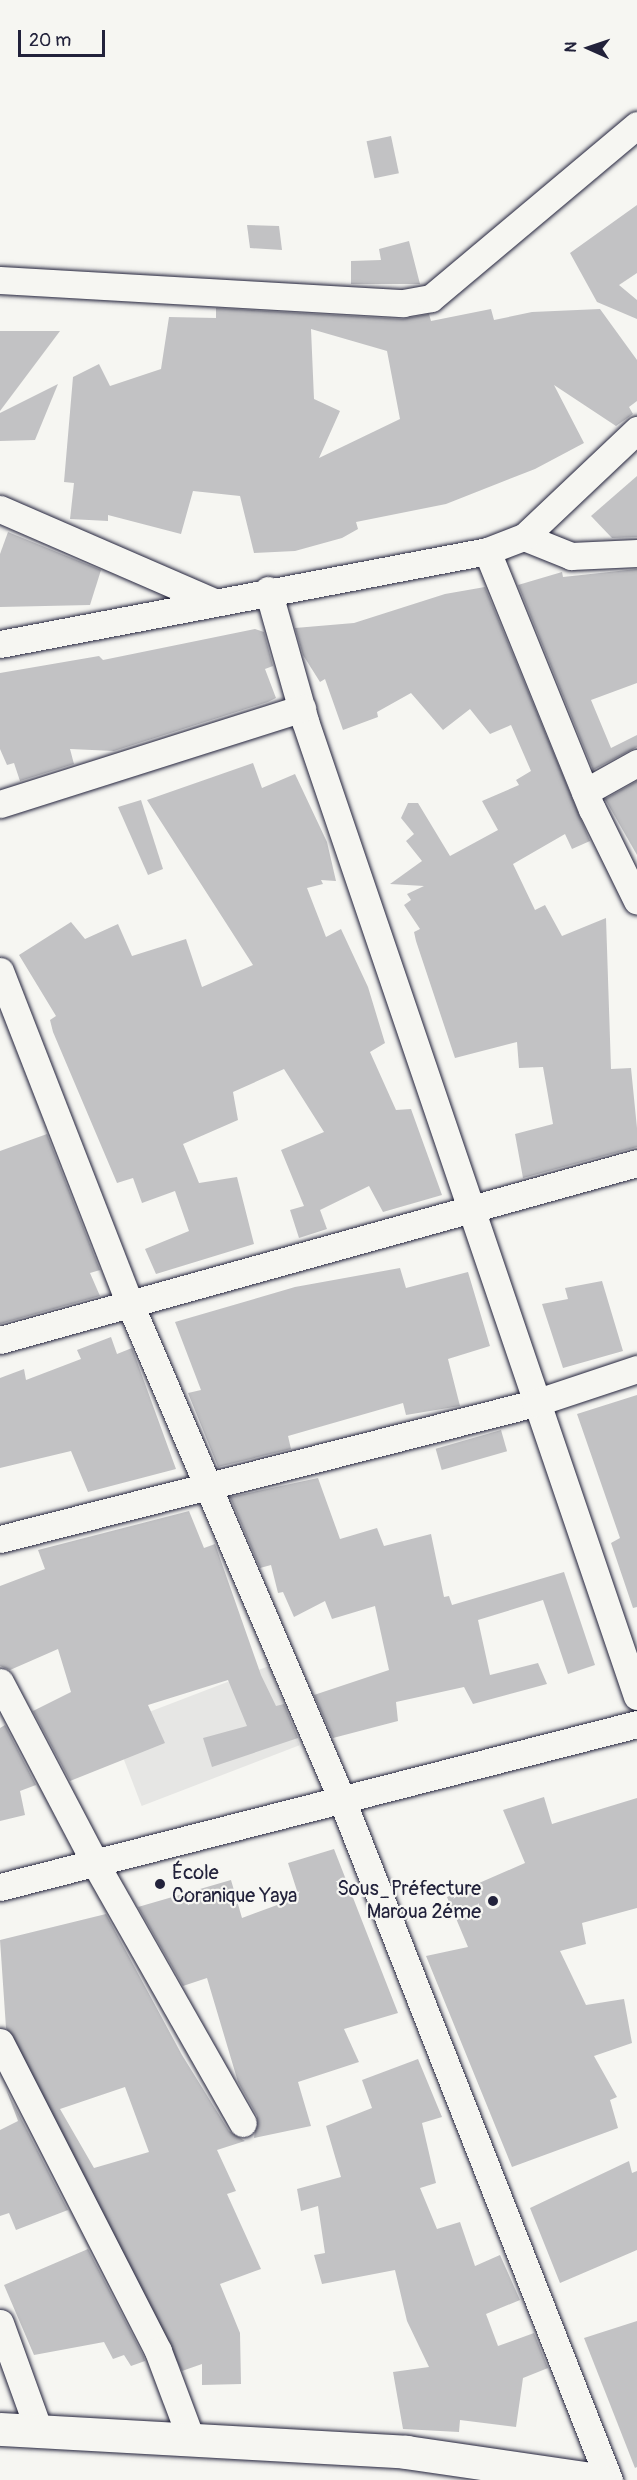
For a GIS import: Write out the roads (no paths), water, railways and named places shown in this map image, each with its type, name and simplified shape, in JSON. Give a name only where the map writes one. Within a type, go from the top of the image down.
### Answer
[{"type":"street","points":[[0,280],[403,303],[431,298],[637,125]]},
{"type":"street","points":[[0,644],[268,590],[487,551],[525,537],[637,430]]},
{"type":"street","points":[[0,509],[212,601]]},
{"type":"street","points":[[525,537],[571,556],[637,553]]},
{"type":"street","points":[[487,551],[585,792],[637,901]]},
{"type":"street","points":[[268,590],[302,708],[535,1403],[637,1696]]},
{"type":"street","points":[[0,804],[302,708]]},
{"type":"street","points":[[585,792],[637,763]]},
{"type":"street","points":[[0,971],[130,1304],[211,1485],[342,1800],[609,2480]]},
{"type":"street","points":[[0,1340],[471,1211],[637,1163]]},
{"type":"street","points":[[0,1539],[535,1403],[637,1369]]},
{"type":"street","points":[[0,1682],[95,1863],[243,2123]]},
{"type":"street","points":[[0,1887],[637,1724]]},
{"type":"street","points":[[0,2042],[158,2351],[190,2436]]},
{"type":"street","points":[[0,2323],[38,2428]]},
{"type":"street","points":[[0,2429],[38,2428],[190,2436],[406,2452],[598,2480]]},
{"type":"place","name":"École Coranique Yaya","points":[[160,1884]]},
{"type":"place","name":"Sous_Préfecture Maroua 2éme","points":[[493,1901]]}]
